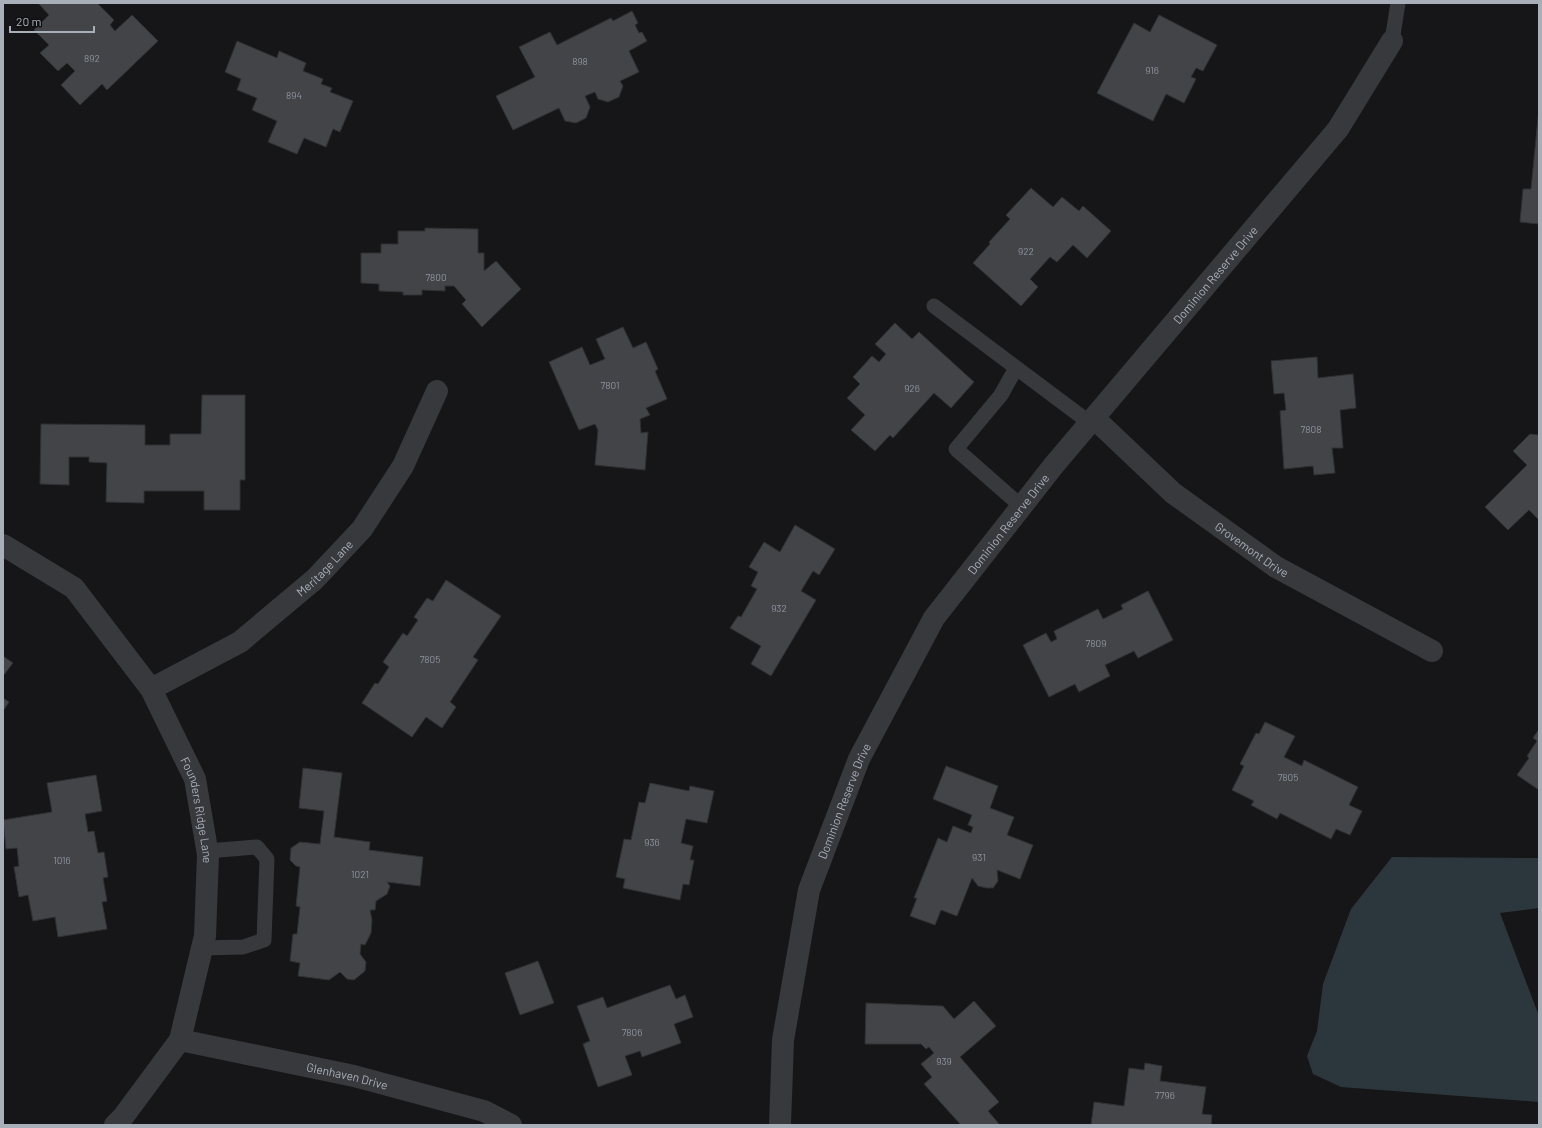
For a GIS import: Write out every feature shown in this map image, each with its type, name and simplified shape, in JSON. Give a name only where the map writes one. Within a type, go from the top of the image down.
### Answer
[{"type":"street","name":"Dominion Reserve Drive","points":[[780,1125],[783,1040],[809,890],[859,759],[934,618],[1054,464],[1338,129],[1392,41]]},
{"type":"street","name":"Meritage Lane","points":[[151,689],[240,642],[315,579],[362,529],[403,466],[437,391]]},
{"type":"street","name":"Grovemont Drive","points":[[1092,420],[1173,493],[1276,567],[1432,651]]},
{"type":"street","name":"Founders Ridge Lane","points":[[3,545],[74,588],[151,689],[195,779],[207,851],[205,936],[180,1040],[123,1117],[115,1125]]},
{"type":"street","name":"Glenhaven Drive","points":[[180,1040],[354,1076],[484,1111],[511,1125]]},
{"type":"lane","name":"Dominion Reserve Drive","points":[[1392,41],[1398,3]]},
{"type":"lane","points":[[934,306],[1016,368],[1092,420]]},
{"type":"lane","points":[[1016,368],[1001,395],[956,449],[1021,506]]},
{"type":"lane","points":[[202,948],[242,947],[264,940],[267,859],[257,847],[207,851]]},
{"type":"shaded area","points":[[1392,857],[1539,858],[1539,908],[1500,913],[1539,1016],[1539,1102],[1341,1087],[1313,1074],[1307,1056],[1317,1031],[1323,984],[1351,909]]},
{"type":"building","points":[[38,3],[97,3],[114,20],[110,25],[115,31],[132,15],[158,41],[107,90],[102,84],[80,105],[61,85],[75,71],[67,63],[58,71],[40,53],[49,45],[34,30],[49,15]]},
{"type":"building","points":[[632,11],[638,23],[635,25],[639,33],[642,32],[647,41],[629,51],[639,72],[620,81],[623,86],[619,97],[608,102],[598,99],[595,92],[585,96],[590,107],[586,118],[576,123],[565,121],[559,108],[513,130],[496,96],[535,77],[519,47],[550,32],[557,45],[611,18],[613,21]]},
{"type":"building","points":[[1159,15],[1217,45],[1203,71],[1196,68],[1191,77],[1196,79],[1184,103],[1166,94],[1153,121],[1097,93],[1134,23],[1150,32]]},
{"type":"building","points":[[237,41],[277,58],[279,51],[306,63],[303,71],[323,79],[321,84],[332,88],[330,92],[353,101],[340,132],[333,129],[326,147],[304,138],[297,154],[268,142],[277,121],[252,110],[257,98],[237,90],[241,79],[225,72]]},
{"type":"building","points":[[1539,108],[1539,224],[1520,222],[1523,189],[1531,189]]},
{"type":"building","points":[[1031,188],[1053,207],[1062,197],[1079,211],[1083,206],[1111,231],[1087,258],[1073,245],[1057,262],[1050,257],[1030,279],[1038,287],[1021,306],[973,263],[990,244],[989,242],[1010,219],[1006,215]]},
{"type":"building","points":[[425,228],[478,229],[478,253],[484,253],[484,271],[496,261],[521,289],[482,327],[462,304],[466,300],[454,286],[445,286],[445,291],[422,290],[422,295],[403,295],[403,292],[379,291],[379,284],[361,283],[361,253],[381,253],[381,244],[398,244],[398,231],[425,231]]},
{"type":"building","points":[[895,323],[912,339],[919,332],[974,382],[951,408],[934,393],[893,438],[890,435],[875,451],[851,430],[865,415],[847,398],[860,384],[853,377],[872,356],[879,362],[886,354],[875,344]]},
{"type":"building","points":[[623,327],[633,348],[646,342],[658,369],[655,371],[667,399],[646,408],[650,415],[640,419],[641,433],[648,432],[645,470],[595,465],[598,430],[595,424],[579,430],[549,362],[582,347],[590,365],[605,359],[596,339]]},
{"type":"building","points":[[1317,357],[1318,378],[1353,374],[1356,408],[1340,410],[1343,448],[1332,448],[1335,473],[1314,475],[1313,466],[1284,469],[1280,411],[1286,410],[1284,393],[1274,394],[1271,361]]},
{"type":"building","points":[[202,395],[245,395],[245,480],[240,480],[240,510],[204,510],[204,491],[144,491],[144,503],[106,502],[107,463],[89,462],[89,457],[69,457],[69,485],[40,484],[41,424],[145,425],[145,445],[170,445],[170,434],[201,434]]},
{"type":"building","points":[[1530,434],[1539,435],[1539,520],[1529,510],[1508,530],[1485,507],[1527,465],[1513,451]]},
{"type":"building","points":[[795,525],[835,549],[819,575],[813,571],[801,591],[816,600],[771,676],[751,664],[761,646],[730,628],[738,616],[741,617],[757,589],[751,586],[758,572],[749,567],[764,542],[780,552]]},
{"type":"building","points":[[446,580],[501,616],[473,657],[478,660],[450,702],[456,707],[442,728],[426,717],[412,737],[362,703],[375,683],[378,684],[389,667],[383,662],[403,633],[407,636],[418,620],[414,617],[427,598],[433,601]]},
{"type":"building","points":[[1148,591],[1173,640],[1138,658],[1134,651],[1105,665],[1110,676],[1079,692],[1075,684],[1049,697],[1023,645],[1046,633],[1051,642],[1057,639],[1054,631],[1098,609],[1103,619],[1123,609],[1121,605]]},
{"type":"building","points":[[3,656],[13,663],[3,676]]},
{"type":"building","points":[[3,698],[9,702],[3,711]]},
{"type":"building","points":[[1265,722],[1295,736],[1284,757],[1302,766],[1304,760],[1358,787],[1349,805],[1362,811],[1350,835],[1336,829],[1331,839],[1280,813],[1277,819],[1251,805],[1254,801],[1232,790],[1244,766],[1240,764],[1256,733],[1259,734]]},
{"type":"building","points":[[1539,729],[1539,790],[1517,775],[1529,758],[1527,756],[1537,741],[1533,738]]},
{"type":"building","points":[[946,766],[998,786],[990,808],[1014,817],[1007,835],[1033,845],[1020,879],[997,870],[998,881],[993,888],[987,888],[978,886],[972,878],[957,916],[941,910],[935,925],[910,916],[917,898],[914,898],[938,838],[947,842],[953,826],[971,833],[973,827],[968,825],[972,815],[933,799]]},
{"type":"building","points":[[303,768],[342,773],[334,837],[370,842],[369,850],[423,857],[420,886],[387,882],[390,886],[387,894],[376,901],[375,910],[370,910],[372,920],[371,933],[365,945],[361,944],[360,954],[366,962],[365,971],[354,980],[347,979],[340,972],[329,980],[298,976],[300,963],[290,961],[293,934],[297,934],[300,907],[296,906],[300,867],[296,866],[290,860],[291,848],[300,842],[320,844],[324,811],[299,808]]},
{"type":"building","points":[[96,775],[102,811],[85,814],[88,832],[94,831],[98,853],[104,852],[108,877],[103,878],[107,901],[102,902],[107,929],[58,937],[55,917],[33,921],[28,895],[19,897],[14,867],[19,866],[17,848],[6,849],[3,820],[52,812],[47,783]]},
{"type":"building","points":[[650,783],[689,791],[690,786],[714,791],[707,823],[686,819],[681,843],[693,846],[690,860],[694,860],[689,885],[683,884],[680,900],[623,888],[625,879],[616,877],[624,839],[631,840],[639,802],[645,803]]},
{"type":"building","points":[[538,961],[554,1003],[520,1015],[505,973]]},
{"type":"building","points":[[670,985],[676,999],[685,995],[693,1017],[674,1024],[681,1043],[642,1057],[640,1051],[625,1056],[632,1075],[598,1087],[583,1044],[590,1041],[577,1006],[603,997],[607,1008]]},
{"type":"building","points":[[974,1001],[996,1026],[960,1057],[999,1102],[988,1111],[1000,1125],[961,1125],[924,1084],[932,1077],[921,1064],[934,1053],[929,1047],[926,1049],[921,1044],[865,1044],[866,1003],[943,1006],[954,1019]]},
{"type":"building","points":[[1145,1063],[1162,1066],[1160,1081],[1206,1087],[1202,1114],[1212,1115],[1211,1125],[1091,1125],[1094,1102],[1124,1106],[1129,1068],[1144,1070]]}]
